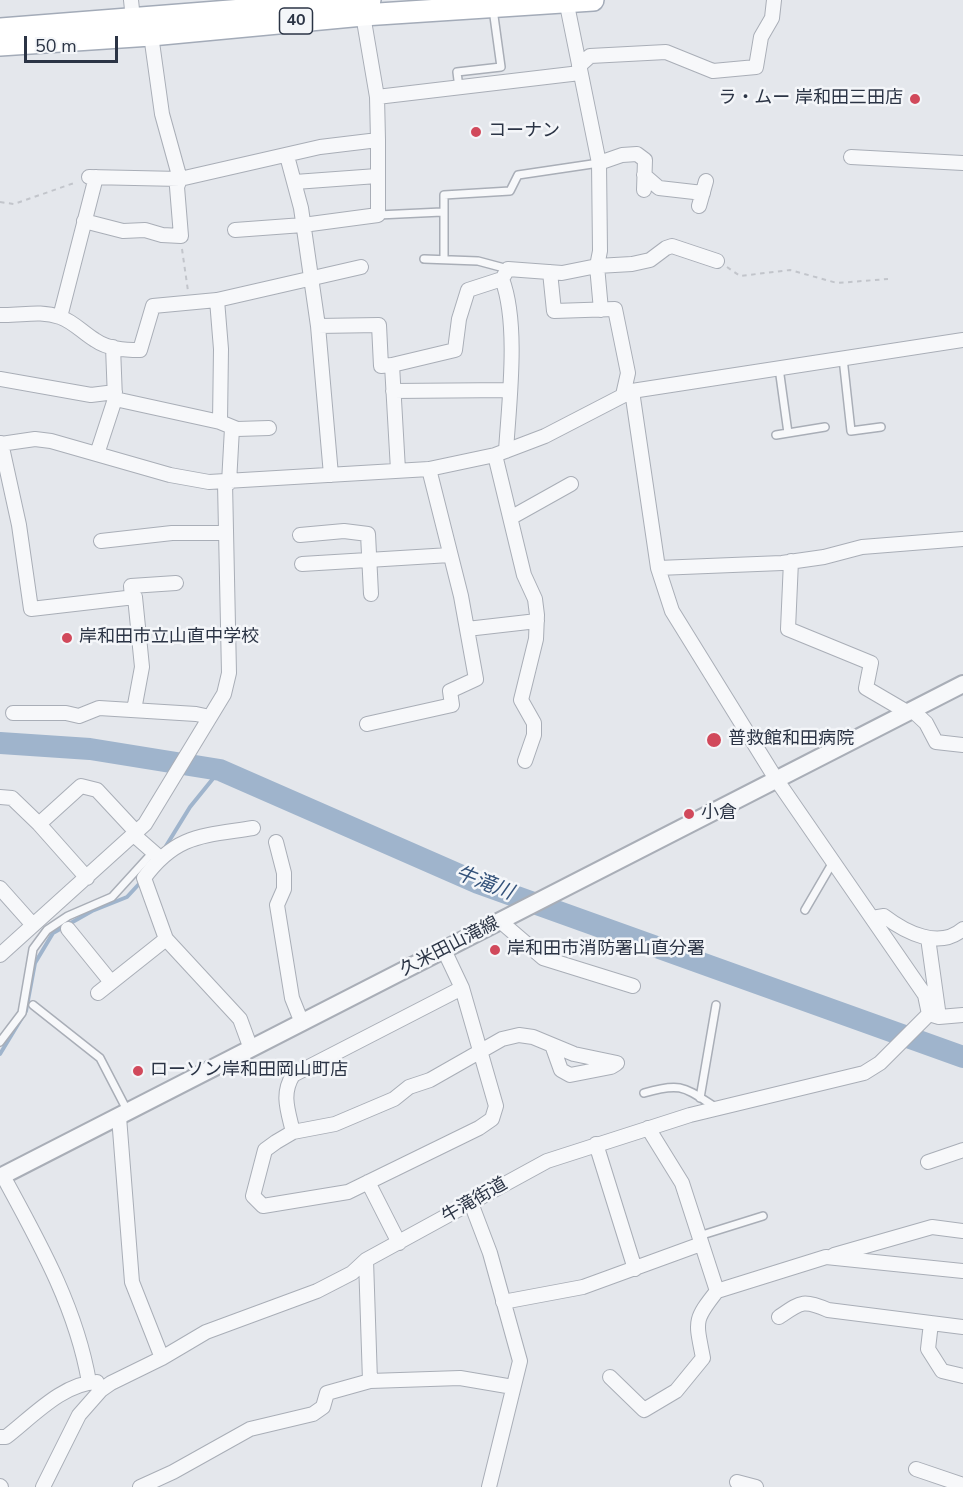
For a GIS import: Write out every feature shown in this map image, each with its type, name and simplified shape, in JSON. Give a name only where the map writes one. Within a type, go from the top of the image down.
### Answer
[{"type":"main road","name":"40","points":[[0,29],[132,9],[365,4],[493,7],[593,0]]},
{"type":"main road","name":"40","points":[[0,45],[151,35],[365,4]]},
{"type":"street","points":[[377,97],[459,88],[580,70],[590,56],[666,52],[713,71],[756,67],[761,37],[772,18],[774,0]]},
{"type":"street","points":[[566,1],[599,163],[600,251],[597,266],[602,310]]},
{"type":"street","points":[[235,230],[303,225],[378,215],[377,97],[365,4]]},
{"type":"street","points":[[84,221],[123,231],[145,230],[162,235],[181,236],[177,187],[180,179],[162,114],[151,35],[132,9]]},
{"type":"street","points":[[60,317],[93,177],[180,179],[320,147],[378,140]]},
{"type":"street","points":[[599,163],[622,155],[637,154],[645,160],[644,190]]},
{"type":"street","points":[[287,156],[295,182],[303,225],[309,280],[318,326],[331,475]]},
{"type":"street","points":[[859,162],[934,168],[963,163]]},
{"type":"street","points":[[644,175],[659,188],[703,193]]},
{"type":"street","points":[[295,182],[377,176]]},
{"type":"street","points":[[318,326],[379,325],[381,366],[392,365],[455,350],[459,319],[468,290],[505,274],[562,273],[597,266],[632,264],[650,260],[672,246],[717,261]]},
{"type":"street","points":[[0,315],[32,312],[60,317],[74,324],[96,341],[113,347],[140,350],[153,306],[217,300],[361,267]]},
{"type":"street","points":[[550,272],[554,311],[615,309],[628,373],[628,393],[658,568],[672,611],[776,779],[925,995],[931,1016]]},
{"type":"street","points":[[505,274],[509,309],[510,390],[501,453],[524,575],[535,599],[537,621],[536,639],[521,700],[534,723],[534,735],[525,761]]},
{"type":"street","points":[[0,955],[136,834],[166,790],[224,694],[229,673],[226,425],[217,300]]},
{"type":"street","points":[[132,597],[30,609],[19,525],[1,444],[35,439],[51,441],[170,475],[227,483],[429,469],[501,453],[545,436],[628,393],[963,340]]},
{"type":"street","points":[[98,454],[115,396],[113,347]]},
{"type":"street","points":[[392,365],[398,470]]},
{"type":"street","points":[[0,379],[91,395],[115,396],[226,425],[269,428]]},
{"type":"street","points":[[393,391],[510,390]]},
{"type":"street","points":[[367,724],[452,705],[450,691],[476,679],[467,628],[429,469]]},
{"type":"street","points":[[512,517],[571,484]]},
{"type":"street","points":[[300,535],[344,531],[368,534],[371,594]]},
{"type":"street","points":[[101,541],[172,533],[226,533]]},
{"type":"street","points":[[658,568],[791,561],[824,557],[862,547],[963,538]]},
{"type":"street","points":[[302,564],[450,555]]},
{"type":"street","points":[[791,561],[788,629],[871,663],[866,688],[910,711],[926,723],[936,742],[963,745]]},
{"type":"street","points":[[134,710],[142,667],[135,597],[132,597],[131,586],[176,583]]},
{"type":"street","points":[[467,628],[537,621]]},
{"type":"street","name":"久米田山滝線","points":[[1,1177],[963,684]]},
{"type":"street","points":[[13,713],[66,713],[79,716],[99,708],[196,714],[210,717]]},
{"type":"street","points":[[39,824],[81,786],[97,790],[156,854]]},
{"type":"street","points":[[0,798],[12,798],[39,824],[87,878]]},
{"type":"street","points":[[251,1048],[240,1019],[166,939],[144,878],[156,854],[187,839],[253,828]]},
{"type":"street","points":[[276,842],[284,873],[284,889],[277,905],[292,998],[302,1023]]},
{"type":"street","points":[[0,888],[33,925]]},
{"type":"street","points":[[872,918],[884,916],[903,930],[928,938],[941,938],[963,929]]},
{"type":"street","points":[[503,920],[543,958],[633,986]]},
{"type":"street","points":[[68,929],[111,982]]},
{"type":"street","points":[[928,938],[931,1016]]},
{"type":"street","points":[[98,993],[166,939]]},
{"type":"street","points":[[444,950],[462,988],[481,1051],[496,1106],[492,1119],[348,1192],[263,1206],[258,1204],[253,1196],[265,1150],[293,1132],[335,1124],[394,1098],[409,1087],[430,1080],[481,1051],[502,1039],[519,1035],[552,1045]]},
{"type":"street","points":[[293,1132],[285,1096],[287,1085],[293,1075],[462,988]]},
{"type":"street","points":[[931,1016],[963,1015]]},
{"type":"street","name":"牛滝街道","points":[[43,1487],[79,1416],[101,1390],[206,1332],[317,1291],[352,1273],[366,1260],[548,1161],[596,1144],[717,1108],[864,1072],[892,1052],[931,1016]]},
{"type":"street","points":[[123,1114],[132,1282],[162,1358]]},
{"type":"street","points":[[648,1128],[682,1183],[717,1291]]},
{"type":"street","points":[[596,1144],[634,1269]]},
{"type":"street","points":[[928,1162],[963,1150]]},
{"type":"street","points":[[1,1177],[53,1269],[78,1331],[90,1382]]},
{"type":"street","points":[[369,1182],[399,1243]]},
{"type":"street","points":[[471,1203],[490,1253],[520,1361],[489,1487]]},
{"type":"street","points":[[610,1377],[644,1410],[676,1391],[703,1358],[696,1323],[699,1313],[717,1291],[932,1227],[963,1231]]},
{"type":"street","points":[[503,1302],[583,1287],[634,1269],[700,1240]]},
{"type":"street","points":[[826,1257],[963,1271]]},
{"type":"street","points":[[366,1260],[370,1381]]},
{"type":"street","points":[[779,1317],[800,1303],[810,1302],[828,1310],[963,1328]]},
{"type":"street","points":[[931,1323],[928,1349],[937,1364],[942,1371],[963,1376]]},
{"type":"street","points":[[140,1487],[173,1472],[250,1429],[313,1414],[322,1407],[327,1393],[370,1381],[466,1378],[513,1387]]},
{"type":"street","points":[[0,1437],[6,1437],[58,1397],[90,1382],[111,1383]]},
{"type":"street","points":[[916,1469],[963,1485]]},
{"type":"street","points":[[737,1482],[756,1487]]},
{"type":"lane","points":[[459,88],[457,72],[501,67],[493,7]]},
{"type":"lane","points":[[444,259],[442,212],[444,195],[510,191],[518,175],[599,163]]},
{"type":"lane","points":[[378,215],[442,212]]},
{"type":"lane","points":[[424,260],[478,261],[505,274]]},
{"type":"lane","points":[[843,358],[850,431],[881,427]]},
{"type":"lane","points":[[779,368],[788,433]]},
{"type":"lane","points":[[776,435],[825,428]]},
{"type":"lane","points":[[0,1042],[22,1013],[33,949],[47,930],[68,916],[112,897],[156,854]]},
{"type":"lane","points":[[805,909],[833,862]]},
{"type":"lane","points":[[33,1005],[100,1058],[123,1114]]},
{"type":"lane","points":[[700,1098],[716,1005]]},
{"type":"lane","points":[[644,1093],[677,1086],[717,1108]]},
{"type":"lane","points":[[700,1240],[763,1216]]},
{"type":"path","points":[[0,202],[14,204],[93,177]]},
{"type":"path","points":[[181,236],[189,303]]},
{"type":"path","points":[[717,261],[740,276],[790,270],[837,283],[888,279]]},
{"type":"waterway","name":"牛滝川","points":[[0,743],[90,749],[220,770],[478,883],[963,1057]]},
{"type":"waterway","points":[[166,846],[190,807],[220,770]]},
{"type":"waterway","points":[[0,1054],[26,1011],[35,963],[53,933],[92,911],[127,897],[139,884]]},
{"type":"place","name":"ラ・ムー 岸和田三田店","points":[[915,99]]},
{"type":"place","name":"コーナン","points":[[476,132]]},
{"type":"place","name":"岸和田市立山直中学校","points":[[67,638]]},
{"type":"place","name":"普救館和田病院","points":[[714,740]]},
{"type":"place","name":"小倉","points":[[689,814]]},
{"type":"place","name":"岸和田市消防署山直分署","points":[[495,950]]},
{"type":"place","name":"ローソン岸和田岡山町店","points":[[138,1071]]}]
